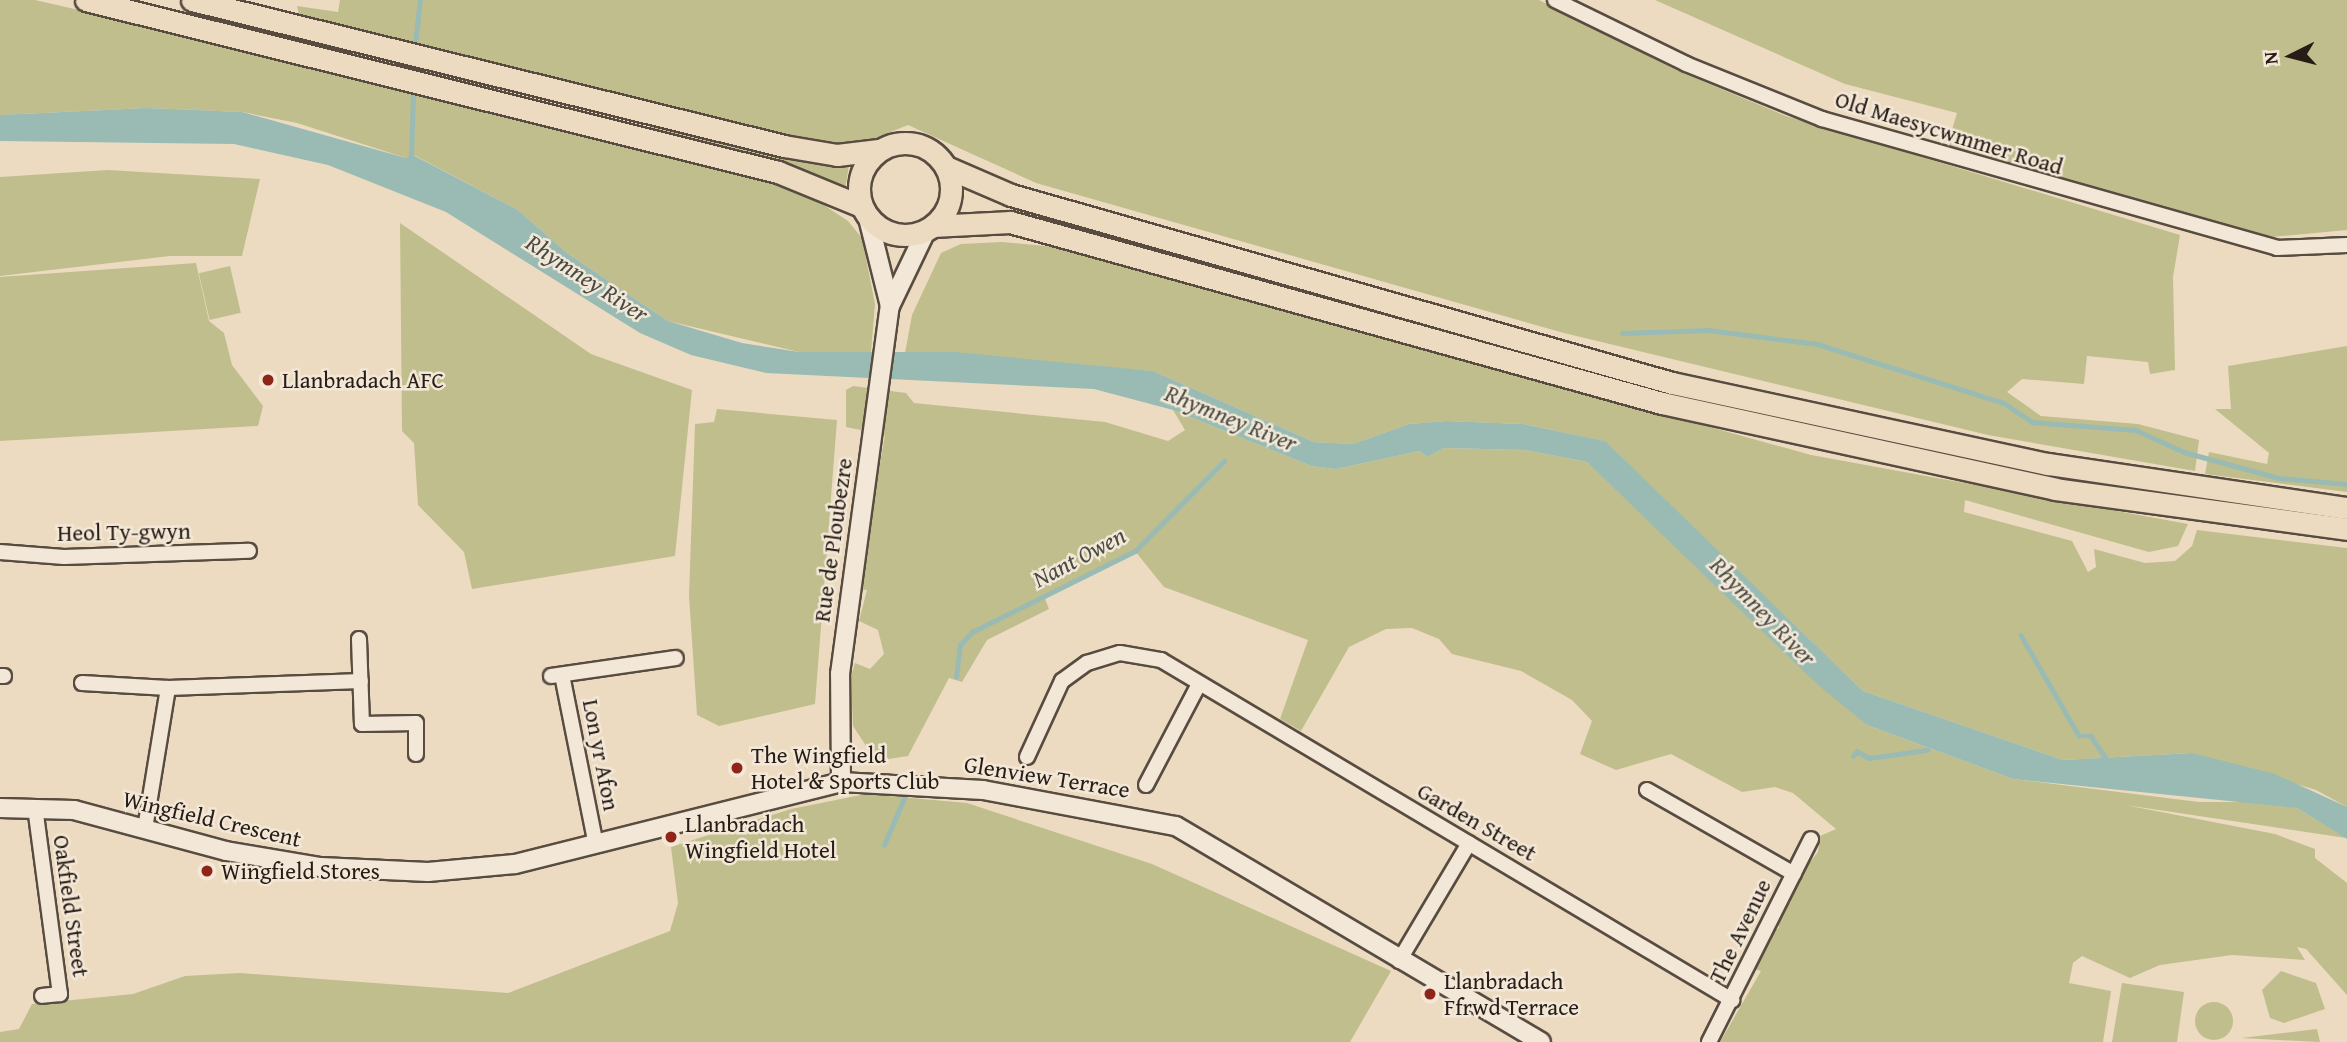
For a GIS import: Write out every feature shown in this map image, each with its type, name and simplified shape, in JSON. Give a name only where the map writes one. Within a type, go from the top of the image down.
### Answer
[{"type":"main road","points":[[86,0],[751,165],[864,212],[892,234],[930,228],[1010,222],[1662,403],[2055,489],[2347,529]]},
{"type":"main road","points":[[192,0],[784,146],[837,155],[879,150],[908,142],[936,155],[946,167],[1011,195],[1672,383],[2048,464],[2347,508]]},
{"type":"main road","points":[[864,212],[860,175],[879,150]]},
{"type":"main road","points":[[930,228],[951,192],[946,167]]},
{"type":"street","name":"Old Maesycwmmer Road","points":[[1555,0],[1686,64],[1848,127],[2277,248],[2347,245]]},
{"type":"street","name":"Rue de Ploubezre","points":[[864,212],[890,306]]},
{"type":"street","name":"Rue de Ploubezre","points":[[841,782],[840,674],[890,306],[930,228]]},
{"type":"street","name":"Heol Ty-gwyn","points":[[0,552],[64,557],[249,551]]},
{"type":"street","points":[[359,639],[362,724],[416,723],[416,754]]},
{"type":"street","name":"Garden Street","points":[[1027,757],[1062,681],[1087,663],[1120,653],[1161,660],[1732,1000]]},
{"type":"street","name":"Lon yr Afon","points":[[596,845],[557,676],[676,658]]},
{"type":"street","points":[[82,683],[168,688],[360,681]]},
{"type":"street","points":[[1146,785],[1199,684]]},
{"type":"street","points":[[145,829],[161,749],[168,688]]},
{"type":"street","name":"Glenview Terrace","points":[[644,832],[841,782],[933,783],[1176,826],[1541,1042]]},
{"type":"street","points":[[1647,790],[1794,874]]},
{"type":"street","name":"Wingfield Crescent","points":[[0,808],[35,807],[100,818],[226,851],[365,871],[489,869],[644,832]]},
{"type":"street","name":"Oakfield Street","points":[[35,807],[60,994],[42,996]]},
{"type":"street","name":"The Avenue","points":[[1709,1042],[1811,839]]},
{"type":"street","points":[[1404,963],[1469,843]]},
{"type":"shaded area","points":[[0,0],[35,0],[123,20],[804,192],[848,221],[862,238],[875,304],[871,352],[799,352],[668,321],[567,253],[518,210],[412,154],[406,158],[297,123],[242,112],[147,108],[0,115]]},
{"type":"shaded area","points":[[340,0],[1539,0],[1678,71],[1786,116],[2180,235],[2173,277],[2175,370],[2150,374],[2148,362],[2087,356],[2084,384],[2022,379],[2007,392],[2041,416],[2138,424],[2199,440],[2195,471],[1988,435],[1564,333],[1036,183],[908,125],[858,145],[824,144],[300,18],[297,6],[338,12]]},
{"type":"shaded area","points":[[1655,0],[2347,0],[2347,230],[2272,237],[1947,146],[1957,113],[1845,84]]},
{"type":"shaded area","points":[[651,122],[849,165],[845,190],[778,160],[650,129]]},
{"type":"shaded area","points":[[108,170],[260,179],[242,256],[170,256],[0,276],[0,177]]},
{"type":"shaded area","points":[[400,223],[591,354],[692,390],[675,556],[472,589],[464,552],[418,505],[414,443],[402,431]]},
{"type":"shaded area","points":[[1002,242],[1056,247],[1155,273],[1811,455],[2188,524],[2178,546],[2149,552],[1965,500],[1964,512],[2072,541],[2088,572],[2096,567],[2094,549],[2145,563],[2175,561],[2192,546],[2197,530],[2347,548],[2347,807],[2316,790],[2192,753],[2063,760],[1863,691],[1604,441],[1523,424],[1446,421],[1409,424],[1353,444],[1314,442],[1153,371],[905,353],[912,315],[941,253],[961,244]]},
{"type":"shaded area","points":[[196,263],[209,321],[224,333],[232,365],[263,406],[258,426],[0,441],[0,277]]},
{"type":"shaded area","points":[[230,266],[241,313],[210,320],[199,273]]},
{"type":"shaded area","points":[[2347,346],[2347,492],[2205,474],[2209,452],[2267,464],[2269,453],[2215,409],[2231,409],[2228,366]]},
{"type":"shaded area","points":[[853,386],[906,393],[914,403],[1105,422],[1168,441],[1185,430],[1173,410],[1311,466],[1336,469],[1420,451],[1427,457],[1444,448],[1525,450],[1587,462],[1867,725],[2013,779],[2199,802],[2271,802],[2297,808],[2346,838],[2125,805],[2275,834],[2315,849],[2315,858],[2347,883],[2347,995],[2306,949],[2297,947],[2305,960],[2232,955],[2160,965],[2130,978],[2082,956],[2073,963],[2069,983],[2111,991],[2103,1042],[1720,1042],[1761,971],[1752,968],[1765,935],[1779,928],[1775,914],[1791,902],[1788,890],[1818,852],[1820,836],[1836,829],[1793,793],[1775,787],[1742,792],[1671,754],[1616,770],[1580,754],[1592,721],[1572,700],[1521,671],[1452,654],[1439,639],[1412,628],[1386,629],[1349,647],[1301,731],[1280,719],[1308,640],[1164,587],[1135,551],[1044,596],[1049,609],[987,640],[962,682],[949,678],[908,756],[876,761],[853,726],[851,677],[855,663],[870,669],[884,654],[878,630],[859,621],[867,590],[858,589],[885,435],[846,427],[846,390]]},
{"type":"shaded area","points":[[717,409],[837,420],[815,704],[719,726],[697,715],[689,596],[695,424],[714,422]]},
{"type":"shaded area","points":[[866,794],[967,803],[1152,864],[1391,971],[1350,1042],[0,1042],[0,1032],[19,1029],[32,1004],[133,994],[185,976],[240,973],[508,993],[670,931],[678,903],[671,847],[791,809]]},
{"type":"shaded area","points":[[2281,971],[2316,983],[2325,1009],[2284,1023],[2270,1018],[2262,990]]},
{"type":"shaded area","points":[[2122,983],[2184,992],[2177,1042],[2112,1042]]},
{"type":"shaded area","points":[[2214,1002],[2227,1008],[2233,1021],[2227,1034],[2214,1040],[2201,1034],[2195,1021],[2201,1008]]},
{"type":"shaded area","points":[[2317,1029],[2320,1042],[2241,1038]]},
{"type":"water","name":"Rhymney River","points":[[147,108],[242,112],[406,158],[411,154],[518,210],[567,253],[668,321],[742,343],[799,352],[954,352],[1153,371],[1314,442],[1353,444],[1409,424],[1446,421],[1523,424],[1605,441],[1863,691],[2063,760],[2192,753],[2275,774],[2347,807],[2347,839],[2297,808],[2013,779],[1867,725],[1818,685],[1587,462],[1525,450],[1444,448],[1427,457],[1420,451],[1336,469],[1311,466],[1173,410],[1094,389],[766,373],[691,355],[640,333],[446,212],[328,165],[234,144],[0,141],[0,115]]},
{"type":"waterway","points":[[415,43],[420,0]]},
{"type":"waterway","points":[[411,158],[413,96]]},
{"type":"waterway","points":[[1622,333],[1708,330],[1817,344],[2004,403],[2032,422],[2136,430],[2184,452],[2279,478],[2347,484]]},
{"type":"waterway","name":"Nant Owen","points":[[956,677],[960,645],[972,632],[1135,551],[1224,461]]},
{"type":"waterway","points":[[2021,635],[2079,736],[2091,736],[2108,761]]},
{"type":"waterway","points":[[1853,756],[1857,751],[1869,758],[1927,750]]},
{"type":"waterway","name":"Nant Owen","points":[[884,845],[905,796]]},
{"type":"place","name":"Llanbradach AFC","points":[[268,380]]},
{"type":"place","name":"The Wingfield Hotel & Sports Club","points":[[737,768]]},
{"type":"place","name":"Llanbradach Wingfield Hotel","points":[[671,837]]},
{"type":"place","name":"Wingfield Stores","points":[[207,871]]},
{"type":"place","name":"Llanbradach Ffrwd Terrace","points":[[1430,994]]}]
